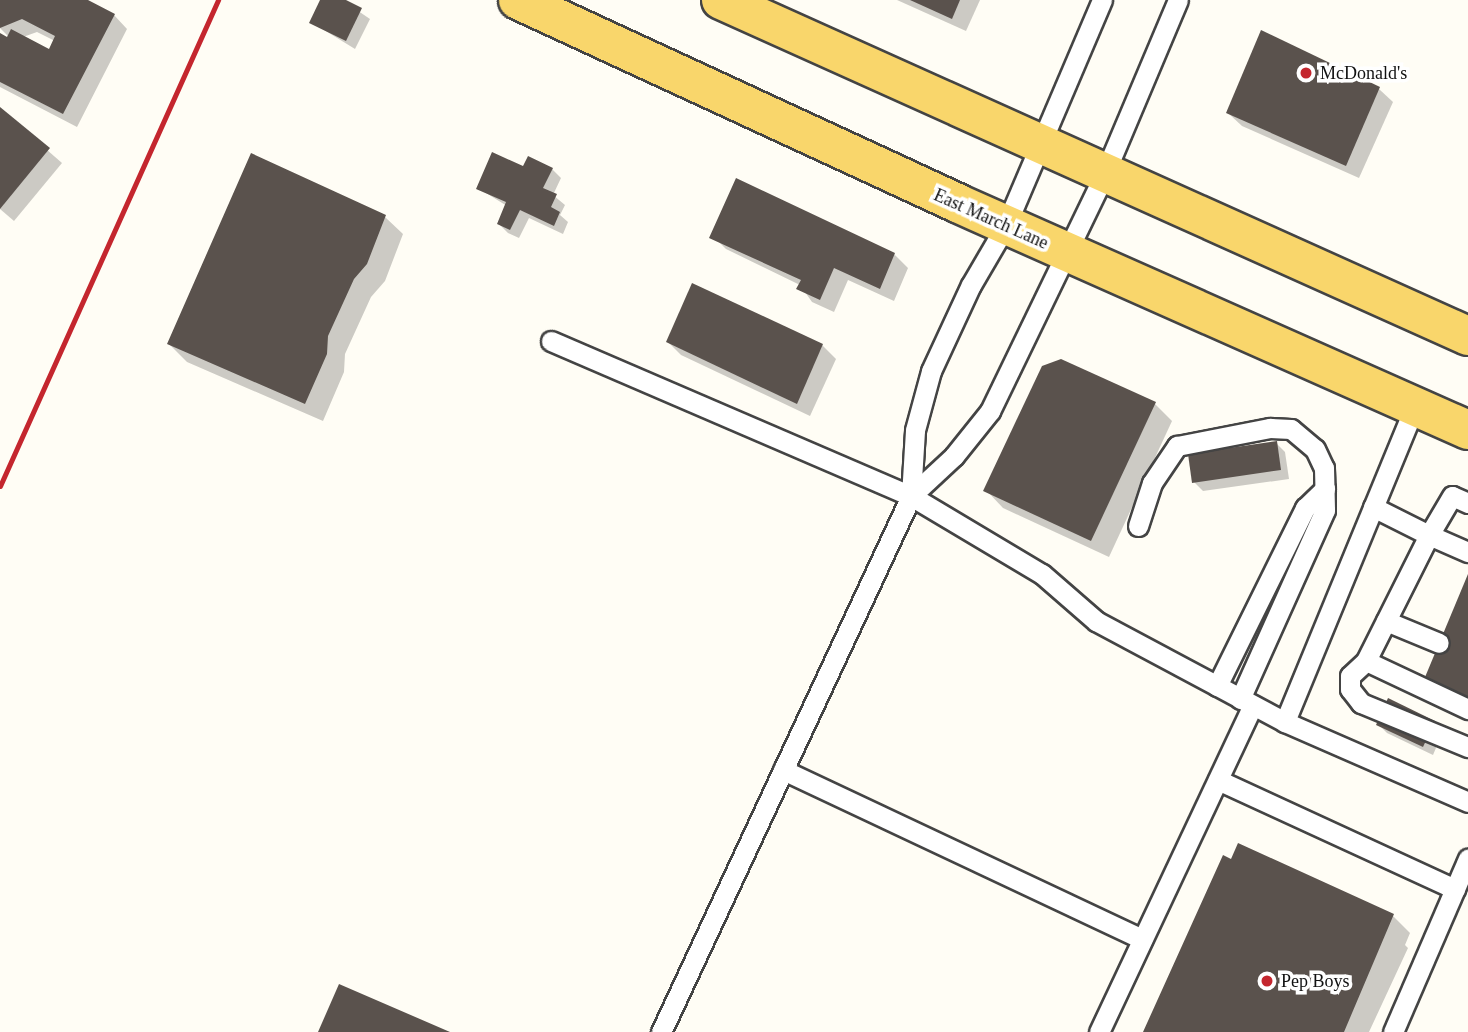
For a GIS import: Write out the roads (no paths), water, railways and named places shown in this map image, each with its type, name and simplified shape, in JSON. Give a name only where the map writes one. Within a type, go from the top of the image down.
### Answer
[{"type":"main road","name":"East March Lane","points":[[518,0],[1067,253],[1468,430]]},
{"type":"main road","points":[[721,0],[1039,146],[1468,335]]},
{"type":"lane","points":[[661,1032],[911,495],[915,430],[931,371],[971,285],[1006,225],[1102,0]]},
{"type":"lane","points":[[911,495],[954,456],[990,411],[1104,175],[1178,0]]},
{"type":"lane","points":[[551,341],[911,495],[1042,574],[1096,621],[1285,722],[1468,802]]},
{"type":"lane","points":[[1285,722],[1415,406]]},
{"type":"lane","points":[[1099,1032],[1218,780],[1246,702],[1325,510],[1324,468],[1315,449],[1291,429],[1195,439],[1166,456],[1138,526]]},
{"type":"lane","points":[[1217,686],[1305,508],[1325,489]]},
{"type":"lane","points":[[1468,503],[1452,496],[1429,535],[1366,662],[1350,676],[1350,690],[1360,703],[1468,747]]},
{"type":"lane","points":[[1373,507],[1468,552]]},
{"type":"lane","points":[[1386,621],[1439,643]]},
{"type":"lane","points":[[1366,662],[1468,709]]},
{"type":"lane","points":[[783,770],[1142,939]]},
{"type":"lane","points":[[1218,780],[1455,889]]},
{"type":"lane","points":[[1393,1032],[1468,859]]},
{"type":"railway","points":[[0,486],[218,0]]},
{"type":"place","name":"McDonald's","points":[[1306,73]]},
{"type":"place","name":"Pep Boys","points":[[1267,981]]}]
